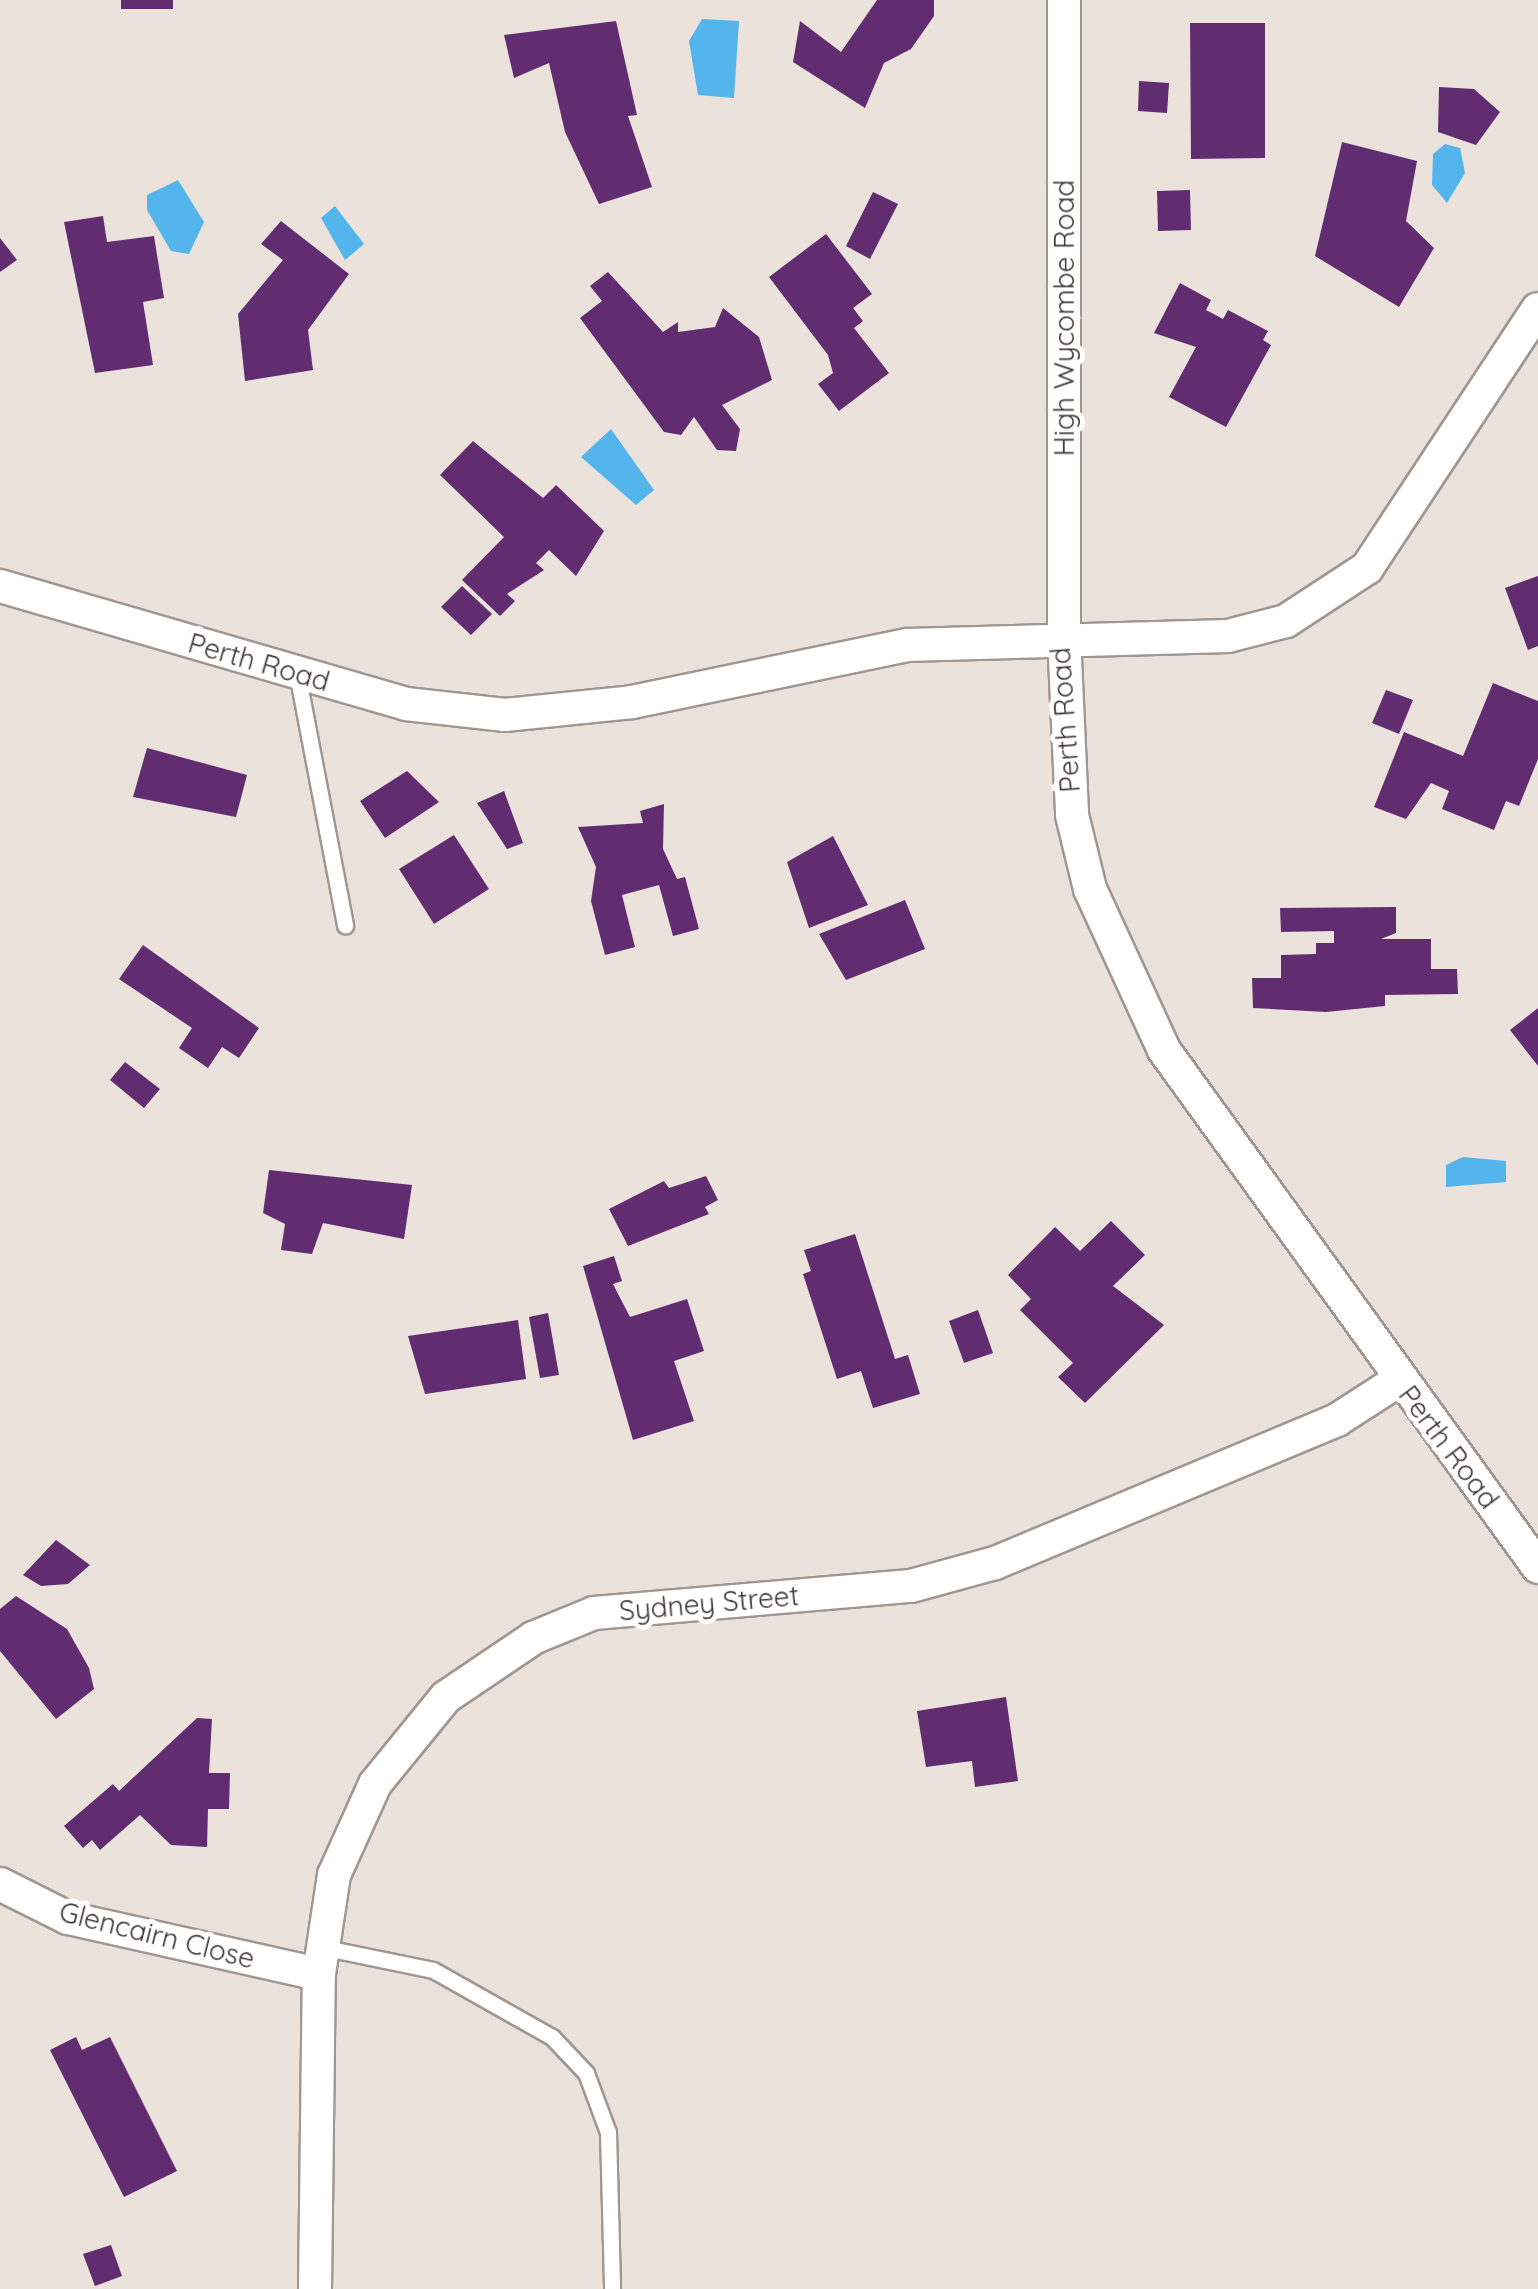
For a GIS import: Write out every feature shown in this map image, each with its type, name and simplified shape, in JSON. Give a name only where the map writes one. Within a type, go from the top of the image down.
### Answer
[{"type":"street","name":"High Wycombe Road","points":[[1064,0],[1064,636]]},
{"type":"street","points":[[1064,636],[1228,636],[1336,595],[1396,531],[1538,309]]},
{"type":"street","name":"Perth Road","points":[[0,586],[406,704],[505,715],[632,702],[907,645],[1064,636],[1075,831],[1124,971],[1164,1050],[1399,1380],[1538,1567]]},
{"type":"street","name":"Sydney Street","points":[[315,2289],[320,1960],[334,1875],[375,1784],[446,1697],[533,1638],[652,1604],[951,1578],[1336,1420],[1399,1380]]},
{"type":"street","name":"Glencairn Close","points":[[0,1884],[68,1918],[320,1960]]},
{"type":"lane","points":[[297,673],[345,924]]},
{"type":"lane","points":[[320,1960],[433,1970],[552,2038],[586,2073],[608,2132],[612,2289]]},
{"type":"water","points":[[702,19],[739,21],[734,98],[698,95],[689,41]]},
{"type":"water","points":[[1445,144],[1460,148],[1465,173],[1447,203],[1432,185],[1433,154]]},
{"type":"water","points":[[178,180],[204,222],[189,254],[171,251],[147,210],[147,195]]},
{"type":"water","points":[[335,206],[364,244],[345,260],[321,218]]},
{"type":"water","points":[[611,429],[654,490],[636,505],[581,457]]},
{"type":"water","points":[[1463,1157],[1506,1161],[1506,1182],[1446,1187],[1446,1165]]},
{"type":"building","points":[[121,0],[173,0],[173,9],[121,9]]},
{"type":"building","points":[[877,0],[934,0],[934,16],[911,49],[884,63],[865,108],[793,62],[800,21],[841,52]]},
{"type":"building","points":[[616,21],[637,115],[628,116],[652,187],[599,204],[565,132],[549,63],[514,78],[504,35]]},
{"type":"building","points":[[1190,23],[1265,23],[1265,158],[1191,159]]},
{"type":"building","points":[[1139,81],[1169,83],[1167,113],[1138,111]]},
{"type":"building","points":[[1439,87],[1474,89],[1500,112],[1476,145],[1438,132]]},
{"type":"building","points":[[1342,142],[1417,161],[1406,221],[1434,248],[1399,307],[1315,256]]},
{"type":"building","points":[[1190,190],[1191,230],[1158,231],[1157,191]]},
{"type":"building","points":[[873,192],[898,204],[870,259],[846,246]]},
{"type":"building","points":[[103,216],[107,242],[154,236],[164,298],[143,302],[153,365],[95,373],[64,222]]},
{"type":"building","points":[[281,221],[349,274],[308,330],[313,370],[245,381],[238,314],[283,260],[261,244]]},
{"type":"building","points":[[826,234],[872,294],[853,308],[863,321],[854,328],[889,373],[839,411],[818,384],[833,373],[828,355],[769,277]]},
{"type":"building","points":[[0,238],[17,260],[0,272]]},
{"type":"building","points":[[608,272],[663,332],[678,322],[678,332],[715,327],[723,308],[759,337],[772,380],[722,405],[740,429],[736,451],[717,450],[694,417],[681,435],[664,432],[580,318],[602,301],[590,286]]},
{"type":"building","points":[[1180,283],[1211,300],[1206,310],[1223,319],[1228,310],[1268,331],[1263,340],[1271,345],[1226,427],[1169,397],[1196,347],[1154,333]]},
{"type":"building","points":[[473,441],[543,498],[556,485],[604,531],[576,576],[549,550],[536,563],[544,570],[507,594],[515,601],[500,616],[462,580],[504,537],[440,475]]},
{"type":"building","points":[[1538,576],[1538,646],[1528,650],[1505,588]]},
{"type":"building","points":[[462,586],[492,614],[471,635],[441,607]]},
{"type":"building","points":[[1493,683],[1538,701],[1538,759],[1519,806],[1506,801],[1494,830],[1442,809],[1449,791],[1431,783],[1406,819],[1374,807],[1404,732],[1463,756]]},
{"type":"building","points":[[1386,690],[1413,700],[1399,734],[1372,723]]},
{"type":"building","points":[[147,748],[247,775],[236,817],[133,797]]},
{"type":"building","points":[[407,771],[439,802],[385,838],[360,801]]},
{"type":"building","points":[[504,791],[523,843],[507,849],[477,803]]},
{"type":"building","points":[[664,804],[663,849],[677,879],[685,877],[699,929],[673,936],[659,885],[622,895],[635,947],[605,955],[591,901],[596,867],[578,827],[643,823],[640,811]]},
{"type":"building","points":[[454,835],[489,889],[434,924],[399,869]]},
{"type":"building","points":[[833,836],[868,905],[809,928],[787,862]]},
{"type":"building","points":[[905,900],[925,949],[846,980],[819,934]]},
{"type":"building","points":[[1396,907],[1396,933],[1381,939],[1431,939],[1431,969],[1457,969],[1458,994],[1385,995],[1385,1006],[1326,1012],[1253,1008],[1252,978],[1281,978],[1281,955],[1316,954],[1316,943],[1334,943],[1334,931],[1281,932],[1280,908]]},
{"type":"building","points":[[143,945],[259,1028],[239,1058],[222,1047],[208,1068],[179,1048],[192,1028],[119,979]]},
{"type":"building","points":[[1538,1008],[1538,1066],[1510,1030]]},
{"type":"building","points":[[125,1062],[160,1089],[144,1108],[110,1080]]},
{"type":"building","points":[[269,1170],[412,1185],[404,1239],[323,1223],[312,1254],[281,1250],[285,1224],[263,1213]]},
{"type":"building","points":[[706,1176],[718,1200],[705,1207],[709,1214],[628,1246],[609,1209],[664,1181],[669,1188]]},
{"type":"building","points":[[1111,1221],[1145,1255],[1113,1286],[1164,1325],[1085,1403],[1058,1377],[1073,1363],[1020,1310],[1031,1299],[1008,1275],[1055,1227],[1080,1251]]},
{"type":"building","points":[[855,1234],[895,1359],[908,1355],[920,1394],[873,1408],[861,1371],[837,1379],[803,1274],[811,1271],[804,1250]]},
{"type":"building","points":[[614,1256],[622,1281],[613,1284],[630,1317],[687,1299],[704,1351],[674,1361],[694,1421],[633,1440],[583,1266]]},
{"type":"building","points":[[978,1310],[993,1353],[964,1363],[949,1321]]},
{"type":"building","points":[[548,1313],[559,1375],[540,1378],[529,1317]]},
{"type":"building","points":[[518,1320],[526,1379],[425,1394],[408,1336]]},
{"type":"building","points":[[56,1540],[90,1565],[68,1584],[41,1586],[23,1575]]},
{"type":"building","points":[[16,1596],[67,1629],[89,1668],[94,1689],[56,1719],[0,1651],[0,1609]]},
{"type":"building","points":[[1006,1697],[1018,1781],[975,1787],[972,1761],[926,1767],[917,1711]]},
{"type":"building","points":[[197,1718],[212,1719],[209,1773],[230,1773],[229,1809],[208,1809],[207,1847],[171,1845],[140,1815],[100,1850],[92,1840],[83,1848],[64,1826],[113,1784],[119,1791]]},
{"type":"building","points":[[76,2037],[82,2050],[110,2037],[177,2171],[124,2197],[50,2050]]},
{"type":"building","points":[[111,2245],[122,2276],[95,2286],[83,2254]]}]
